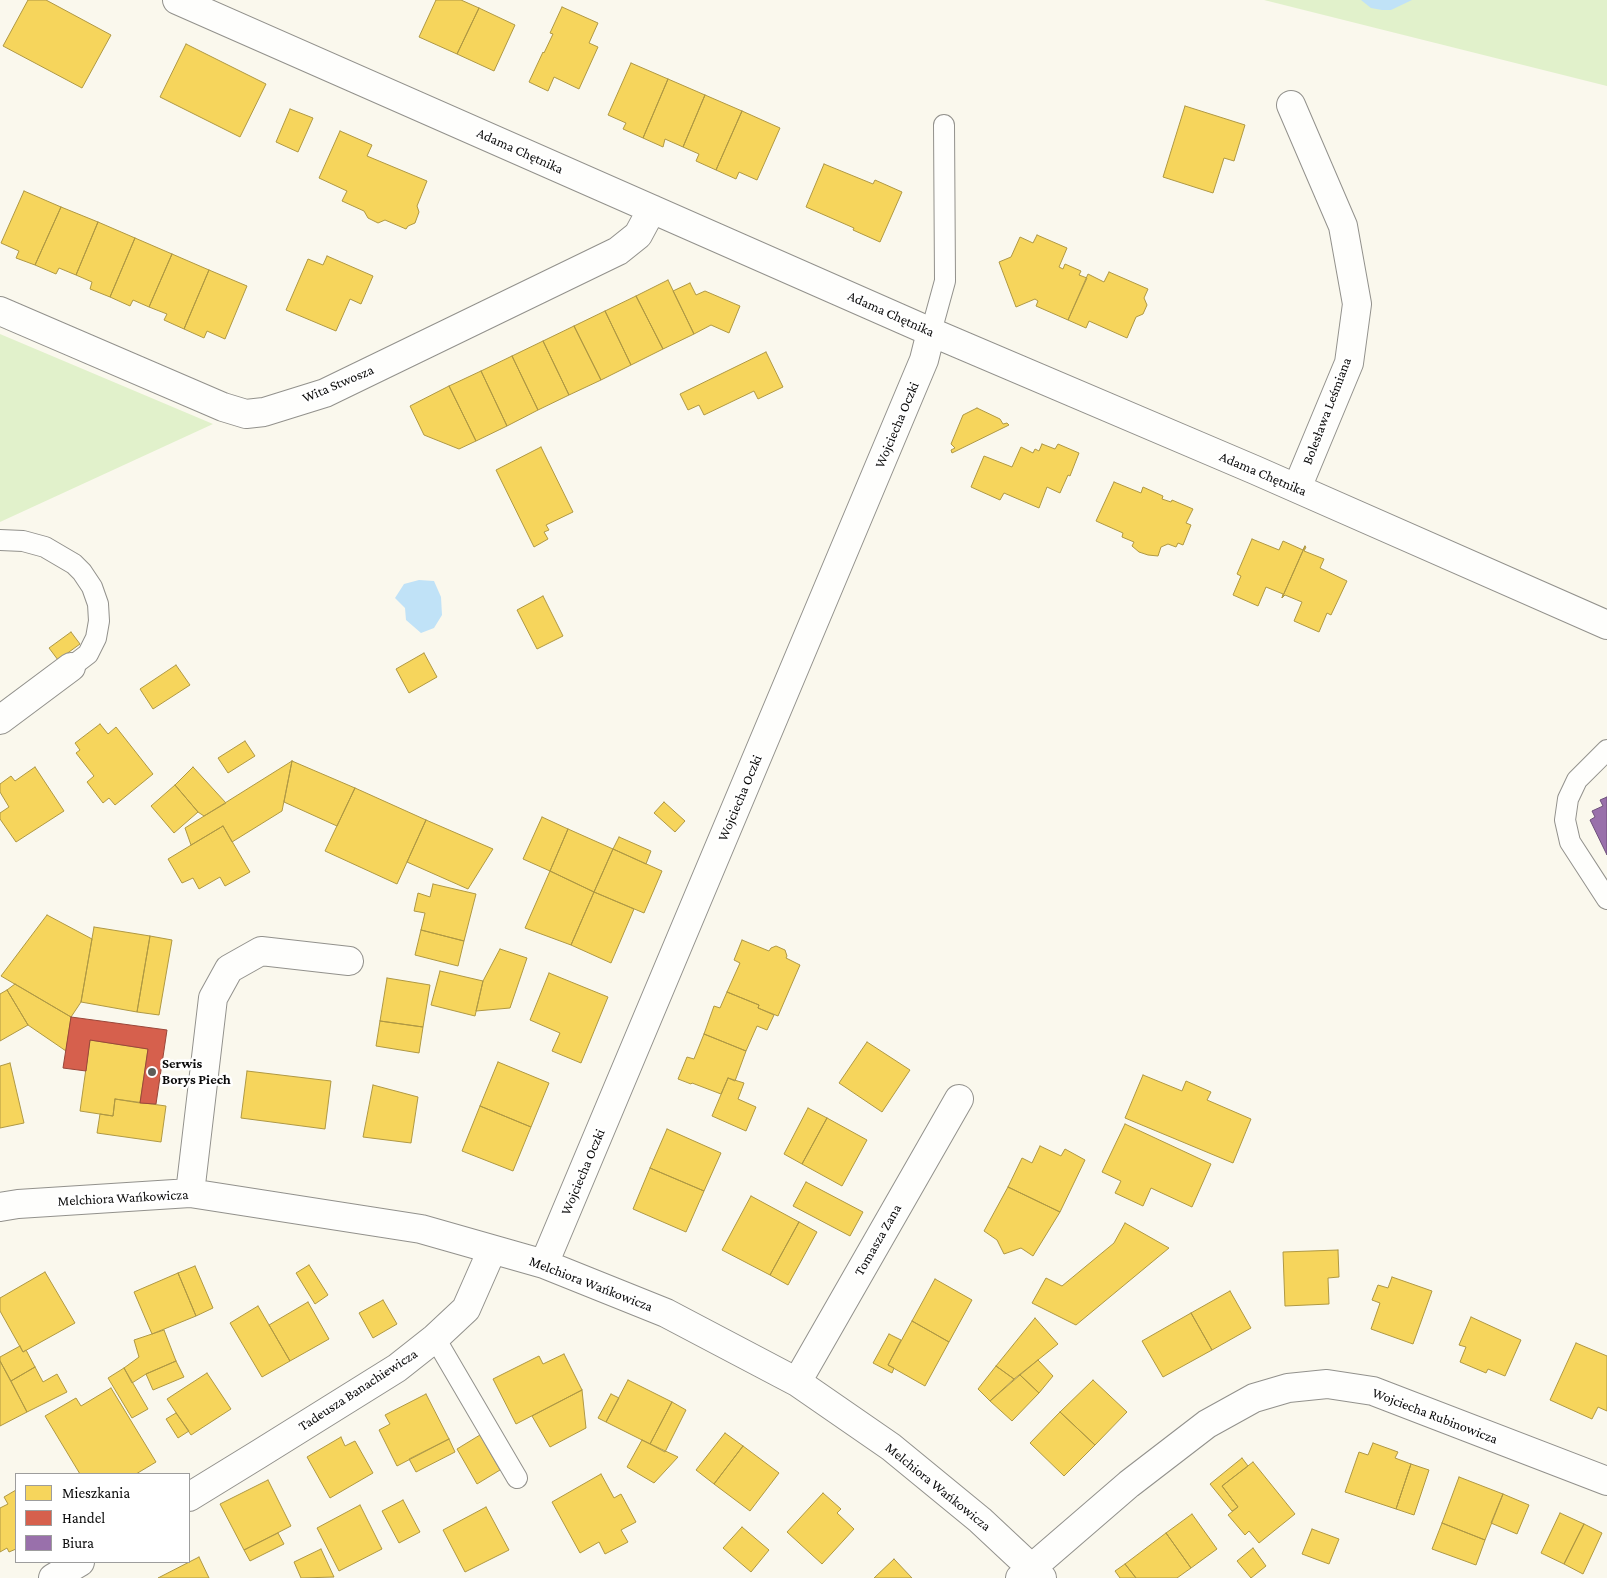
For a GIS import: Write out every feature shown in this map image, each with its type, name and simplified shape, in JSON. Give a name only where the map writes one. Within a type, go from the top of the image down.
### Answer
[{"type":"street","name":"Adama Chętnika","points":[[177,0],[931,332],[1297,488],[1607,625]]},
{"type":"street","name":"Bolesława Leśmiana","points":[[1292,105],[1343,226],[1357,304],[1349,363],[1297,488]]},
{"type":"street","name":"Wita Stwosza","points":[[0,311],[223,407],[246,414],[264,412],[325,393],[618,251],[638,235],[652,209]]},
{"type":"street","name":"Wojciecha Oczki","points":[[544,1264],[924,360],[931,332]]},
{"type":"street","points":[[0,720],[71,667]]},
{"type":"street","points":[[190,1193],[213,998],[229,970],[261,951],[349,961]]},
{"type":"street","name":"Tomasza Zana","points":[[797,1382],[959,1098]]},
{"type":"street","name":"Melchiora Wańkowicza","points":[[0,1207],[18,1204],[190,1193],[421,1229],[544,1264],[666,1313],[797,1382],[891,1447],[980,1520],[1031,1574]]},
{"type":"street","name":"Tadeusza Banachiewicza","points":[[190,1496],[397,1368],[435,1338],[466,1309],[492,1250]]},
{"type":"street","name":"Wojciecha Rubinowicza","points":[[1031,1574],[1130,1484],[1207,1424],[1254,1398],[1288,1388],[1327,1384],[1373,1391],[1607,1481]]},
{"type":"street","points":[[53,1578],[78,1563]]},
{"type":"lane","points":[[931,332],[945,281],[944,125]]},
{"type":"lane","points":[[0,540],[23,541],[45,547],[74,564],[92,587],[98,604],[99,621],[96,638],[88,654],[71,667]]},
{"type":"lane","points":[[1607,750],[1578,780],[1568,799],[1565,820],[1570,842],[1607,899]]},
{"type":"lane","points":[[435,1338],[517,1478]]},
{"type":"green space","points":[[1264,0],[1607,0],[1607,86]]},
{"type":"green space","points":[[0,334],[213,424],[0,522]]},
{"type":"water","points":[[1361,0],[1412,0],[1391,10],[1382,10],[1371,8]]},
{"type":"water","points":[[419,580],[434,581],[441,597],[442,615],[434,628],[421,633],[406,620],[405,608],[395,598],[404,584]]},
{"type":"building: Mieszkania","points":[[28,0],[46,0],[111,35],[82,88],[3,46]]},
{"type":"building: Mieszkania","points":[[436,0],[461,0],[479,8],[457,54],[419,37]]},
{"type":"building: Mieszkania","points":[[562,7],[598,23],[589,43],[598,47],[579,89],[554,77],[548,91],[529,82],[553,34],[550,33]]},
{"type":"building: Mieszkania","points":[[479,8],[515,25],[494,71],[457,54]]},
{"type":"building: Mieszkania","points":[[186,44],[266,84],[240,137],[160,97]]},
{"type":"building: Mieszkania","points":[[631,63],[668,79],[643,138],[623,129],[626,123],[608,115]]},
{"type":"building: Mieszkania","points":[[668,79],[705,95],[683,147],[665,139],[663,147],[643,138]]},
{"type":"building: Mieszkania","points":[[705,95],[742,111],[716,170],[696,161],[699,154],[683,147]]},
{"type":"building: Mieszkania","points":[[1185,106],[1245,125],[1234,161],[1224,158],[1213,193],[1163,177]]},
{"type":"building: Mieszkania","points":[[290,109],[313,118],[298,152],[276,142]]},
{"type":"building: Mieszkania","points":[[742,111],[780,128],[757,180],[739,172],[736,179],[716,170]]},
{"type":"building: Mieszkania","points":[[340,131],[372,145],[367,156],[427,181],[417,206],[419,212],[415,223],[406,229],[385,220],[378,223],[368,218],[364,211],[342,201],[347,191],[319,178]]},
{"type":"building: Mieszkania","points":[[824,164],[873,184],[875,180],[902,192],[880,242],[853,230],[854,228],[806,207]]},
{"type":"building: Mieszkania","points":[[24,191],[61,207],[35,265],[16,258],[19,251],[1,243]]},
{"type":"building: Mieszkania","points":[[61,207],[98,222],[76,275],[59,268],[56,274],[35,265]]},
{"type":"building: Mieszkania","points":[[98,222],[135,238],[110,297],[90,289],[92,282],[76,275]]},
{"type":"building: Mieszkania","points":[[1037,235],[1067,248],[1059,267],[1063,269],[1065,264],[1081,271],[1079,275],[1087,278],[1068,320],[1036,306],[1038,301],[1035,299],[1016,307],[999,262],[1011,257],[1020,237],[1033,243]]},
{"type":"building: Mieszkania","points":[[135,238],[172,254],[149,307],[133,300],[130,306],[110,297]]},
{"type":"building: Mieszkania","points":[[172,254],[209,270],[184,329],[164,320],[167,314],[149,307]]},
{"type":"building: Mieszkania","points":[[327,256],[373,276],[361,304],[350,299],[336,331],[286,310],[308,259],[323,265]]},
{"type":"building: Mieszkania","points":[[209,270],[247,286],[225,339],[207,331],[204,338],[184,329]]},
{"type":"building: Mieszkania","points":[[1109,272],[1148,289],[1144,298],[1147,305],[1143,314],[1136,317],[1127,338],[1089,321],[1086,328],[1068,320],[1088,274],[1104,282]]},
{"type":"building: Mieszkania","points":[[668,280],[694,334],[663,349],[636,296]]},
{"type":"building: Mieszkania","points":[[690,283],[696,295],[705,291],[740,306],[729,333],[711,325],[694,334],[673,291]]},
{"type":"building: Mieszkania","points":[[636,296],[663,349],[631,365],[605,311]]},
{"type":"building: Mieszkania","points":[[605,311],[631,365],[601,380],[574,326]]},
{"type":"building: Mieszkania","points":[[574,326],[601,380],[569,395],[543,341]]},
{"type":"building: Mieszkania","points":[[543,341],[569,395],[538,410],[512,356]]},
{"type":"building: Mieszkania","points":[[766,352],[783,387],[758,399],[754,391],[704,415],[699,405],[688,410],[680,394]]},
{"type":"building: Mieszkania","points":[[512,356],[538,410],[507,426],[481,371]]},
{"type":"building: Mieszkania","points":[[481,371],[507,426],[476,441],[449,386]]},
{"type":"building: Mieszkania","points":[[449,386],[476,441],[459,449],[424,435],[410,406]]},
{"type":"building: Mieszkania","points":[[977,408],[1000,419],[1003,424],[1007,423],[1009,425],[952,453],[951,450],[955,448],[951,444],[963,415]]},
{"type":"building: Mieszkania","points":[[1042,444],[1055,449],[1058,444],[1079,453],[1070,476],[1068,475],[1060,493],[1047,487],[1039,508],[1004,493],[1000,500],[971,487],[984,456],[1012,467],[1021,447],[1033,453],[1035,449],[1039,451]]},
{"type":"building: Mieszkania","points":[[541,447],[573,512],[546,525],[549,530],[544,532],[548,539],[534,547],[496,470]]},
{"type":"building: Mieszkania","points":[[1114,482],[1141,493],[1143,487],[1163,496],[1162,499],[1171,502],[1172,500],[1193,509],[1186,523],[1191,525],[1183,545],[1178,543],[1176,547],[1168,544],[1161,547],[1158,556],[1148,555],[1139,552],[1132,546],[1134,542],[1122,537],[1123,533],[1096,521]]},
{"type":"building: Mieszkania","points":[[1252,539],[1279,550],[1283,541],[1303,550],[1305,546],[1282,598],[1283,594],[1266,587],[1258,606],[1233,595],[1241,576],[1237,574]]},
{"type":"building: Mieszkania","points":[[1305,546],[1304,551],[1324,559],[1320,568],[1347,581],[1331,615],[1327,613],[1319,632],[1294,621],[1302,602],[1285,595],[1282,598]]},
{"type":"building: Mieszkania","points":[[543,596],[563,636],[537,649],[517,610]]},
{"type":"building: Mieszkania","points":[[71,632],[80,644],[58,660],[49,648]]},
{"type":"building: Mieszkania","points":[[424,653],[437,677],[409,693],[396,669]]},
{"type":"building: Mieszkania","points":[[176,665],[190,685],[153,709],[140,689]]},
{"type":"building: Mieszkania","points":[[100,724],[108,734],[116,727],[153,774],[115,805],[109,798],[103,803],[87,782],[94,776],[76,753],[80,750],[75,743]]},
{"type":"building: Mieszkania","points":[[245,741],[255,756],[228,773],[218,758]]},
{"type":"building: Mieszkania","points":[[292,761],[355,788],[337,826],[284,802]]},
{"type":"building: Mieszkania","points":[[292,761],[282,811],[232,842],[223,826],[191,845],[185,828]]},
{"type":"building: Mieszkania","points":[[35,767],[64,811],[16,842],[0,819],[0,813],[9,807],[0,792],[0,784],[11,776],[15,781]]},
{"type":"building: Mieszkania","points":[[193,767],[226,803],[204,816],[198,812],[175,785]]},
{"type":"building: Mieszkania","points":[[175,785],[198,812],[174,833],[151,806]]},
{"type":"building: Mieszkania","points":[[355,788],[426,820],[397,884],[325,851]]},
{"type":"building: Mieszkania","points":[[664,802],[685,821],[675,832],[654,813]]},
{"type":"building: Mieszkania","points":[[542,817],[568,829],[550,871],[523,859]]},
{"type":"building: Mieszkania","points":[[426,820],[493,849],[468,889],[407,862]]},
{"type":"building: Mieszkania","points":[[223,826],[250,872],[225,886],[220,877],[199,889],[193,878],[182,883],[168,859]]},
{"type":"building: Mieszkania","points":[[568,829],[613,849],[594,892],[550,871]]},
{"type":"building: Mieszkania","points":[[619,837],[651,851],[646,864],[613,849]]},
{"type":"building: Mieszkania","points":[[613,849],[662,871],[644,913],[594,892]]},
{"type":"building: Mieszkania","points":[[550,871],[594,892],[571,945],[525,928]]},
{"type":"building: Mieszkania","points":[[433,884],[476,894],[464,941],[421,930],[425,913],[414,911],[418,893],[430,897]]},
{"type":"building: Mieszkania","points":[[594,892],[634,909],[611,963],[571,945]]},
{"type":"building: Mieszkania","points":[[47,915],[92,939],[81,1002],[71,1017],[1,976]]},
{"type":"building: Mieszkania","points":[[94,927],[150,936],[137,1012],[81,1002]]},
{"type":"building: Mieszkania","points":[[421,930],[464,941],[458,966],[415,955]]},
{"type":"building: Mieszkania","points":[[150,936],[172,940],[159,1015],[137,1012]]},
{"type":"building: Mieszkania","points":[[742,940],[769,951],[776,946],[785,950],[786,958],[800,965],[778,1016],[758,1008],[759,1005],[727,992],[740,963],[734,960]]},
{"type":"building: Mieszkania","points":[[500,949],[527,958],[510,1008],[476,1011],[483,981]]},
{"type":"building: Mieszkania","points":[[440,971],[483,981],[475,1016],[431,1005]]},
{"type":"building: Mieszkania","points":[[549,973],[608,997],[581,1063],[552,1051],[560,1033],[530,1020]]},
{"type":"building: Mieszkania","points":[[387,978],[430,985],[423,1027],[380,1021]]},
{"type":"building: Mieszkania","points":[[15,984],[71,1017],[66,1051],[28,1025],[7,990]]},
{"type":"building: Mieszkania","points":[[7,990],[28,1025],[0,1041],[0,994]]},
{"type":"building: Mieszkania","points":[[727,992],[759,1005],[758,1008],[774,1015],[767,1030],[757,1026],[746,1051],[704,1034],[714,1006],[720,1008]]},
{"type":"building: Mieszkania","points":[[380,1021],[423,1027],[419,1053],[376,1046]]},
{"type":"building: Mieszkania","points":[[704,1034],[746,1051],[735,1081],[728,1078],[721,1094],[678,1079],[687,1057],[694,1059]]},
{"type":"building: Mieszkania","points":[[90,1040],[148,1049],[140,1103],[115,1099],[113,1116],[80,1111]]},
{"type":"building: Mieszkania","points":[[867,1042],[910,1070],[882,1112],[839,1083]]},
{"type":"building: Mieszkania","points":[[498,1062],[549,1083],[531,1127],[480,1106]]},
{"type":"building: Mieszkania","points":[[10,1063],[24,1123],[0,1128],[0,1066]]},
{"type":"building: Mieszkania","points":[[247,1071],[331,1081],[325,1129],[241,1118]]},
{"type":"building: Mieszkania","points":[[1143,1075],[1182,1091],[1186,1081],[1211,1092],[1207,1100],[1251,1119],[1233,1163],[1125,1118]]},
{"type":"building: Mieszkania","points":[[728,1078],[744,1083],[738,1099],[756,1107],[746,1131],[712,1116]]},
{"type":"building: Mieszkania","points":[[373,1085],[418,1097],[411,1143],[363,1137]]},
{"type":"building: Mieszkania","points":[[115,1099],[166,1106],[161,1142],[97,1133],[100,1114],[113,1116]]},
{"type":"building: Mieszkania","points":[[480,1106],[531,1127],[513,1171],[462,1151]]},
{"type":"building: Mieszkania","points":[[808,1108],[827,1118],[802,1164],[784,1154]]},
{"type":"building: Mieszkania","points":[[827,1118],[867,1140],[842,1186],[802,1164]]},
{"type":"building: Mieszkania","points":[[1125,1124],[1211,1164],[1192,1207],[1151,1188],[1143,1206],[1115,1193],[1121,1181],[1102,1172]]},
{"type":"building: Mieszkania","points":[[667,1129],[721,1153],[704,1191],[650,1168]]},
{"type":"building: Mieszkania","points":[[1040,1146],[1061,1156],[1065,1149],[1085,1160],[1060,1212],[1008,1187],[1022,1158],[1032,1163]]},
{"type":"building: Mieszkania","points":[[650,1168],[704,1191],[686,1232],[633,1209]]},
{"type":"building: Mieszkania","points":[[806,1182],[863,1212],[850,1236],[793,1206]]},
{"type":"building: Mieszkania","points":[[1008,1187],[1060,1212],[1033,1256],[1021,1248],[1004,1254],[997,1240],[984,1231]]},
{"type":"building: Mieszkania","points":[[751,1196],[799,1222],[770,1275],[722,1250]]},
{"type":"building: Mieszkania","points":[[799,1222],[817,1232],[788,1285],[770,1275]]},
{"type":"building: Mieszkania","points":[[1125,1223],[1169,1248],[1076,1325],[1032,1303],[1046,1278],[1062,1286],[1114,1243]]},
{"type":"building: Mieszkania","points":[[1338,1250],[1339,1277],[1328,1278],[1329,1304],[1285,1306],[1283,1252]]},
{"type":"building: Mieszkania","points":[[309,1265],[328,1295],[315,1304],[296,1273]]},
{"type":"building: Mieszkania","points":[[195,1266],[213,1308],[196,1316],[178,1273]]},
{"type":"building: Mieszkania","points":[[45,1272],[75,1323],[23,1352],[0,1311],[0,1298]]},
{"type":"building: Mieszkania","points":[[178,1273],[196,1316],[152,1334],[134,1292]]},
{"type":"building: Mieszkania","points":[[1392,1277],[1432,1291],[1413,1344],[1371,1329],[1380,1303],[1372,1300],[1378,1285],[1388,1288]]},
{"type":"building: Mieszkania","points":[[935,1279],[972,1300],[949,1342],[912,1321]]},
{"type":"building: Mieszkania","points":[[1230,1291],[1251,1328],[1212,1350],[1191,1313]]},
{"type":"building: Mieszkania","points":[[383,1300],[397,1324],[373,1338],[359,1313]]},
{"type":"building: Mieszkania","points":[[308,1302],[329,1339],[290,1361],[269,1325]]},
{"type":"building: Mieszkania","points":[[258,1306],[290,1361],[262,1377],[230,1323]]},
{"type":"building: Mieszkania","points":[[1191,1313],[1212,1350],[1163,1377],[1142,1341]]},
{"type":"building: Mieszkania","points":[[1471,1317],[1521,1340],[1505,1376],[1488,1369],[1486,1373],[1460,1362],[1466,1347],[1459,1345]]},
{"type":"building: Mieszkania","points":[[1035,1318],[1058,1344],[1014,1379],[996,1366]]},
{"type":"building: Mieszkania","points":[[912,1321],[949,1342],[925,1386],[888,1365]]},
{"type":"building: Mieszkania","points":[[164,1330],[176,1361],[146,1374],[132,1383],[124,1368],[139,1357],[134,1340]]},
{"type":"building: Mieszkania","points":[[889,1334],[901,1340],[888,1365],[894,1368],[892,1373],[873,1363]]},
{"type":"building: Mieszkania","points":[[1576,1343],[1607,1356],[1607,1411],[1598,1407],[1592,1419],[1550,1400]]},
{"type":"building: Mieszkania","points":[[20,1346],[23,1352],[26,1350],[35,1367],[11,1381],[0,1361],[0,1357]]},
{"type":"building: Mieszkania","points":[[564,1354],[582,1390],[516,1424],[493,1379],[539,1356],[543,1364]]},
{"type":"building: Mieszkania","points":[[1038,1360],[1053,1376],[1039,1393],[1020,1375]]},
{"type":"building: Mieszkania","points":[[0,1361],[27,1412],[0,1426]]},
{"type":"building: Mieszkania","points":[[176,1361],[184,1377],[153,1390],[146,1374]]},
{"type":"building: Mieszkania","points":[[996,1366],[1014,1379],[990,1401],[978,1389]]},
{"type":"building: Mieszkania","points":[[35,1367],[43,1382],[57,1374],[67,1392],[27,1412],[11,1381]]},
{"type":"building: Mieszkania","points":[[124,1368],[148,1409],[132,1418],[108,1378]]},
{"type":"building: Mieszkania","points":[[207,1373],[231,1409],[191,1435],[167,1399]]},
{"type":"building: Mieszkania","points":[[1020,1375],[1039,1393],[1012,1421],[990,1401]]},
{"type":"building: Mieszkania","points":[[628,1380],[672,1402],[650,1444],[606,1422]]},
{"type":"building: Mieszkania","points":[[1093,1380],[1127,1412],[1095,1445],[1060,1412]]},
{"type":"building: Mieszkania","points":[[111,1388],[156,1462],[138,1473],[79,1473],[45,1416],[76,1398],[81,1406]]},
{"type":"building: Mieszkania","points":[[582,1390],[586,1428],[550,1447],[532,1416]]},
{"type":"building: Mieszkania","points":[[426,1394],[449,1439],[397,1466],[379,1430],[390,1424],[385,1415]]},
{"type":"building: Mieszkania","points":[[611,1394],[619,1398],[606,1422],[598,1418]]},
{"type":"building: Mieszkania","points":[[672,1402],[686,1410],[665,1452],[650,1444]]},
{"type":"building: Mieszkania","points":[[1060,1412],[1095,1445],[1064,1476],[1030,1443]]},
{"type":"building: Mieszkania","points":[[176,1413],[189,1431],[178,1438],[166,1419]]},
{"type":"building: Mieszkania","points":[[725,1433],[743,1446],[714,1484],[696,1470]]},
{"type":"building: Mieszkania","points":[[480,1435],[500,1470],[477,1484],[457,1449]]},
{"type":"building: Mieszkania","points":[[341,1437],[345,1446],[355,1441],[373,1473],[330,1498],[307,1457]]},
{"type":"building: Mieszkania","points":[[449,1439],[455,1452],[416,1472],[409,1459]]},
{"type":"building: Mieszkania","points":[[642,1440],[678,1457],[654,1483],[627,1467]]},
{"type":"building: Mieszkania","points":[[1373,1443],[1398,1452],[1395,1458],[1411,1464],[1396,1509],[1345,1492],[1359,1452],[1368,1455]]},
{"type":"building: Mieszkania","points":[[743,1446],[779,1473],[750,1511],[714,1484]]},
{"type":"building: Mieszkania","points":[[1242,1458],[1248,1466],[1222,1486],[1238,1507],[1232,1511],[1210,1484]]},
{"type":"building: Mieszkania","points":[[1253,1462],[1295,1514],[1259,1543],[1249,1531],[1245,1535],[1228,1515],[1238,1507],[1222,1486]]},
{"type":"building: Mieszkania","points":[[1411,1464],[1429,1470],[1414,1515],[1396,1509]]},
{"type":"building: Mieszkania","points":[[601,1474],[614,1498],[621,1494],[636,1522],[621,1530],[628,1542],[605,1554],[599,1542],[580,1553],[552,1502]]},
{"type":"building: Mieszkania","points":[[1459,1477],[1503,1494],[1485,1540],[1442,1523]]},
{"type":"building: Mieszkania","points":[[268,1480],[291,1526],[244,1550],[220,1504]]},
{"type":"building: Mieszkania","points":[[15,1491],[15,1549],[9,1552],[7,1548],[0,1552],[0,1508],[8,1504],[4,1497]]},
{"type":"building: Mieszkania","points":[[823,1493],[841,1509],[837,1513],[854,1529],[822,1564],[787,1532]]},
{"type":"building: Mieszkania","points":[[1503,1494],[1529,1505],[1517,1534],[1491,1523]]},
{"type":"building: Mieszkania","points":[[403,1500],[420,1532],[399,1543],[382,1511]]},
{"type":"building: Mieszkania","points":[[360,1505],[382,1549],[339,1571],[317,1528]]},
{"type":"building: Mieszkania","points":[[486,1507],[509,1550],[465,1572],[443,1530]]},
{"type":"building: Mieszkania","points":[[1560,1513],[1584,1524],[1564,1564],[1541,1553]]},
{"type":"building: Mieszkania","points":[[1192,1514],[1217,1549],[1191,1568],[1166,1533]]},
{"type":"building: Mieszkania","points":[[1442,1523],[1485,1540],[1476,1565],[1432,1549]]},
{"type":"building: Mieszkania","points":[[1584,1524],[1602,1533],[1583,1574],[1564,1564]]},
{"type":"building: Mieszkania","points":[[742,1527],[769,1550],[751,1572],[723,1548]]},
{"type":"building: Mieszkania","points":[[1312,1529],[1339,1539],[1329,1564],[1302,1554]]},
{"type":"building: Mieszkania","points":[[278,1533],[284,1544],[250,1561],[244,1550]]},
{"type":"building: Mieszkania","points":[[1166,1533],[1191,1568],[1177,1578],[1136,1578],[1125,1564]]},
{"type":"building: Mieszkania","points":[[1253,1548],[1266,1566],[1251,1578],[1237,1561]]},
{"type":"building: Mieszkania","points":[[321,1549],[334,1577],[301,1578],[294,1562]]},
{"type":"building: Mieszkania","points":[[199,1557],[209,1578],[158,1578],[190,1563]]},
{"type":"building: Mieszkania","points":[[894,1559],[912,1578],[874,1578]]},
{"type":"building: Mieszkania","points":[[1125,1564],[1136,1578],[1120,1578],[1115,1571]]},
{"type":"building: Handel","points":[[71,1017],[167,1030],[156,1104],[140,1103],[148,1049],[90,1040],[86,1071],[63,1068]]},
{"type":"building: Biura","points":[[1607,797],[1607,855],[1590,820],[1595,817],[1592,811],[1603,806],[1600,800]]},
{"type":"place","name":"Serwis Borys Piech","points":[[152,1072]]}]
